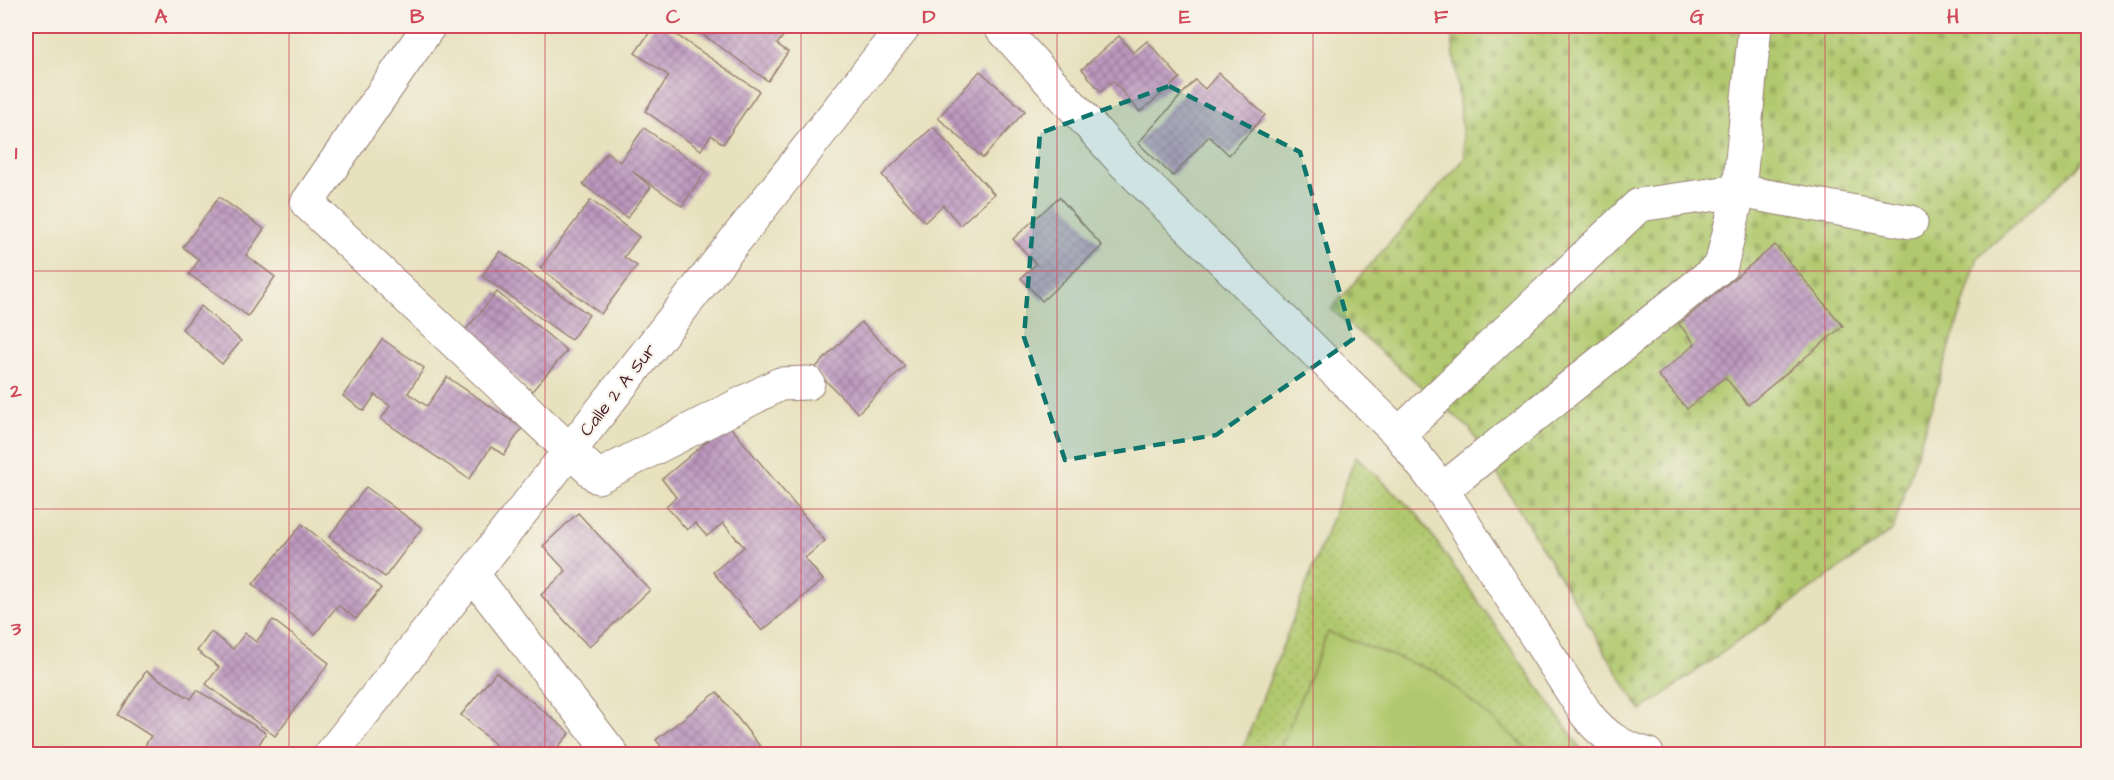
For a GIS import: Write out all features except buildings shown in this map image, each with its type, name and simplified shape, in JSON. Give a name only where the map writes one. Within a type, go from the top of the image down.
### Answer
[{"type":"street","points":[[429,26],[307,202],[598,477],[780,384],[808,383]]},
{"type":"street","name":"Calle 2 A Sur","points":[[331,754],[904,26]]},
{"type":"street","points":[[1000,26],[1124,163],[1399,434],[1442,490],[1600,732],[1614,741],[1647,754]]},
{"type":"street","points":[[1442,490],[1721,266],[1738,192],[1755,26]]},
{"type":"street","points":[[1399,434],[1639,205],[1738,192],[1911,222]]},
{"type":"street","points":[[473,575],[612,754]]},
{"type":"highlighted area","points":[[1169,86],[1300,152],[1353,339],[1216,435],[1065,460],[1024,337],[1040,133]]},
{"type":"green space","points":[[1451,26],[2088,26],[2088,158],[1978,257],[1893,530],[1641,711],[1470,429],[1331,309],[1465,158]]},
{"type":"green space","points":[[1356,456],[1417,514],[1585,754],[1241,754]]},
{"type":"green space","points":[[1328,632],[1436,672],[1523,745],[1528,754],[1278,754]]}]
